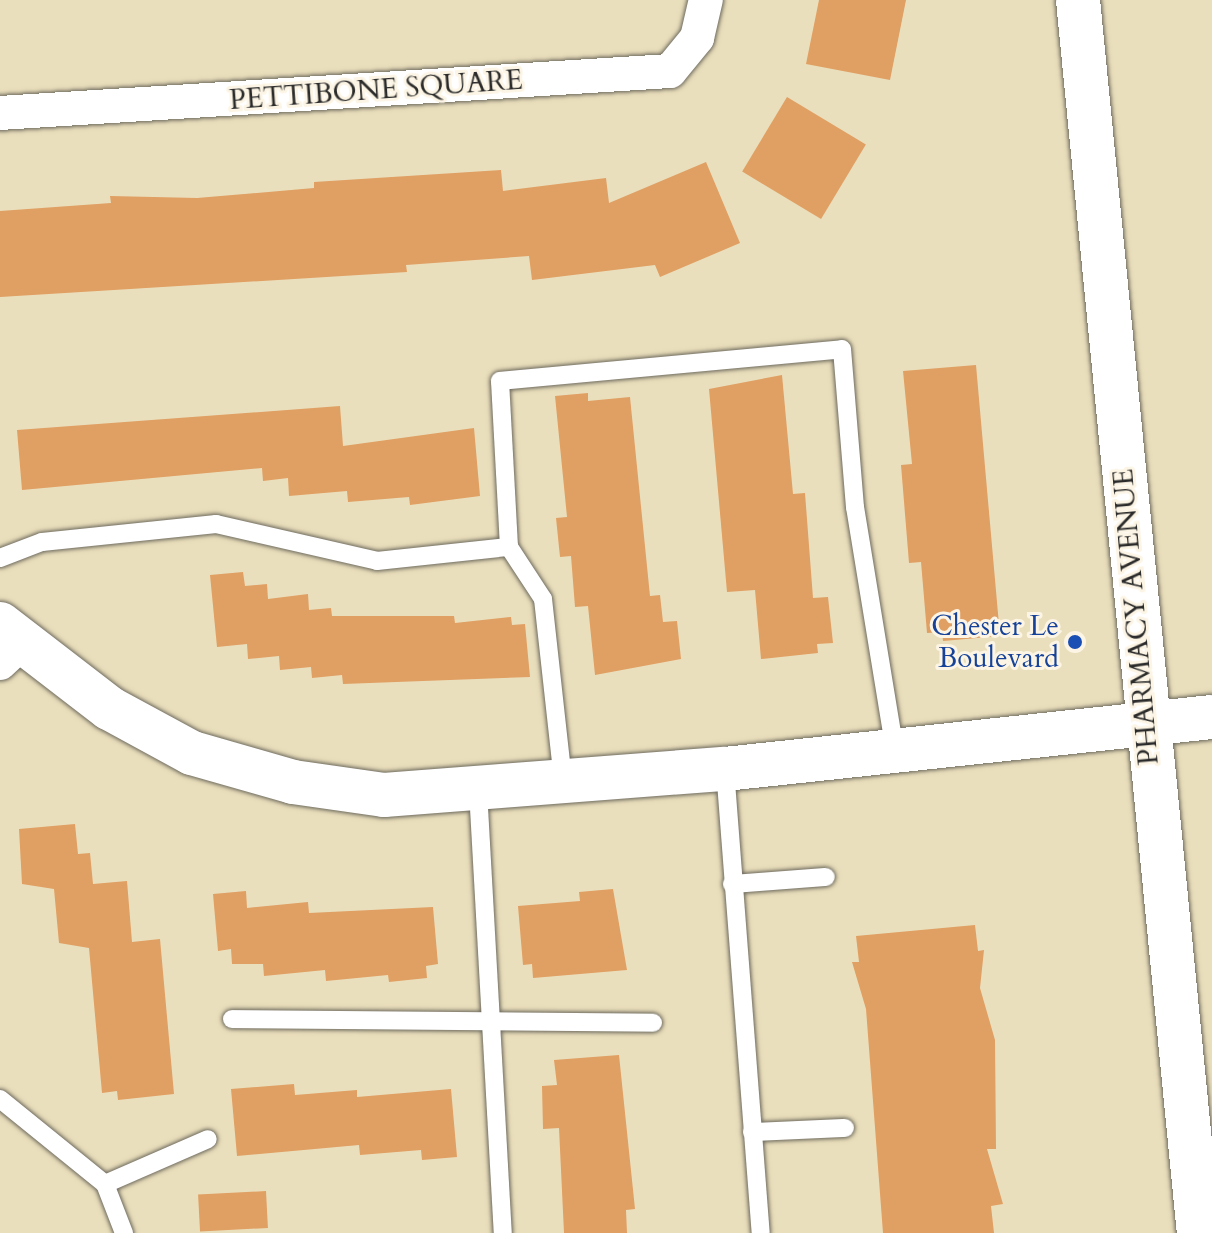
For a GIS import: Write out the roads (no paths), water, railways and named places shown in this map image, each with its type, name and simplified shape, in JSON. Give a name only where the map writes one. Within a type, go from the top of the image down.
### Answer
[{"type":"street","name":"PETTIBONE SQUARE","points":[[0,113],[670,71],[697,38],[706,0]]},
{"type":"street","name":"PHARMACY AVENUE","points":[[1078,0],[1199,1233]]},
{"type":"street","points":[[6,644],[109,708],[192,753],[293,782],[384,795],[478,790],[895,753],[1212,717]]},
{"type":"lane","points":[[563,783],[543,599],[509,547],[500,381],[842,349],[855,507],[895,753]]},
{"type":"lane","points":[[0,558],[42,542],[216,524],[377,561],[509,547]]},
{"type":"lane","points":[[725,769],[761,1233]]},
{"type":"lane","points":[[478,790],[495,1020],[503,1233]]},
{"type":"lane","points":[[732,884],[826,877]]},
{"type":"lane","points":[[232,1019],[653,1023]]},
{"type":"lane","points":[[0,1099],[105,1184],[124,1233]]},
{"type":"lane","points":[[752,1132],[845,1128]]},
{"type":"lane","points":[[105,1184],[208,1139]]},
{"type":"place","name":"Chester Le Boulevard","points":[[1075,642]]}]
